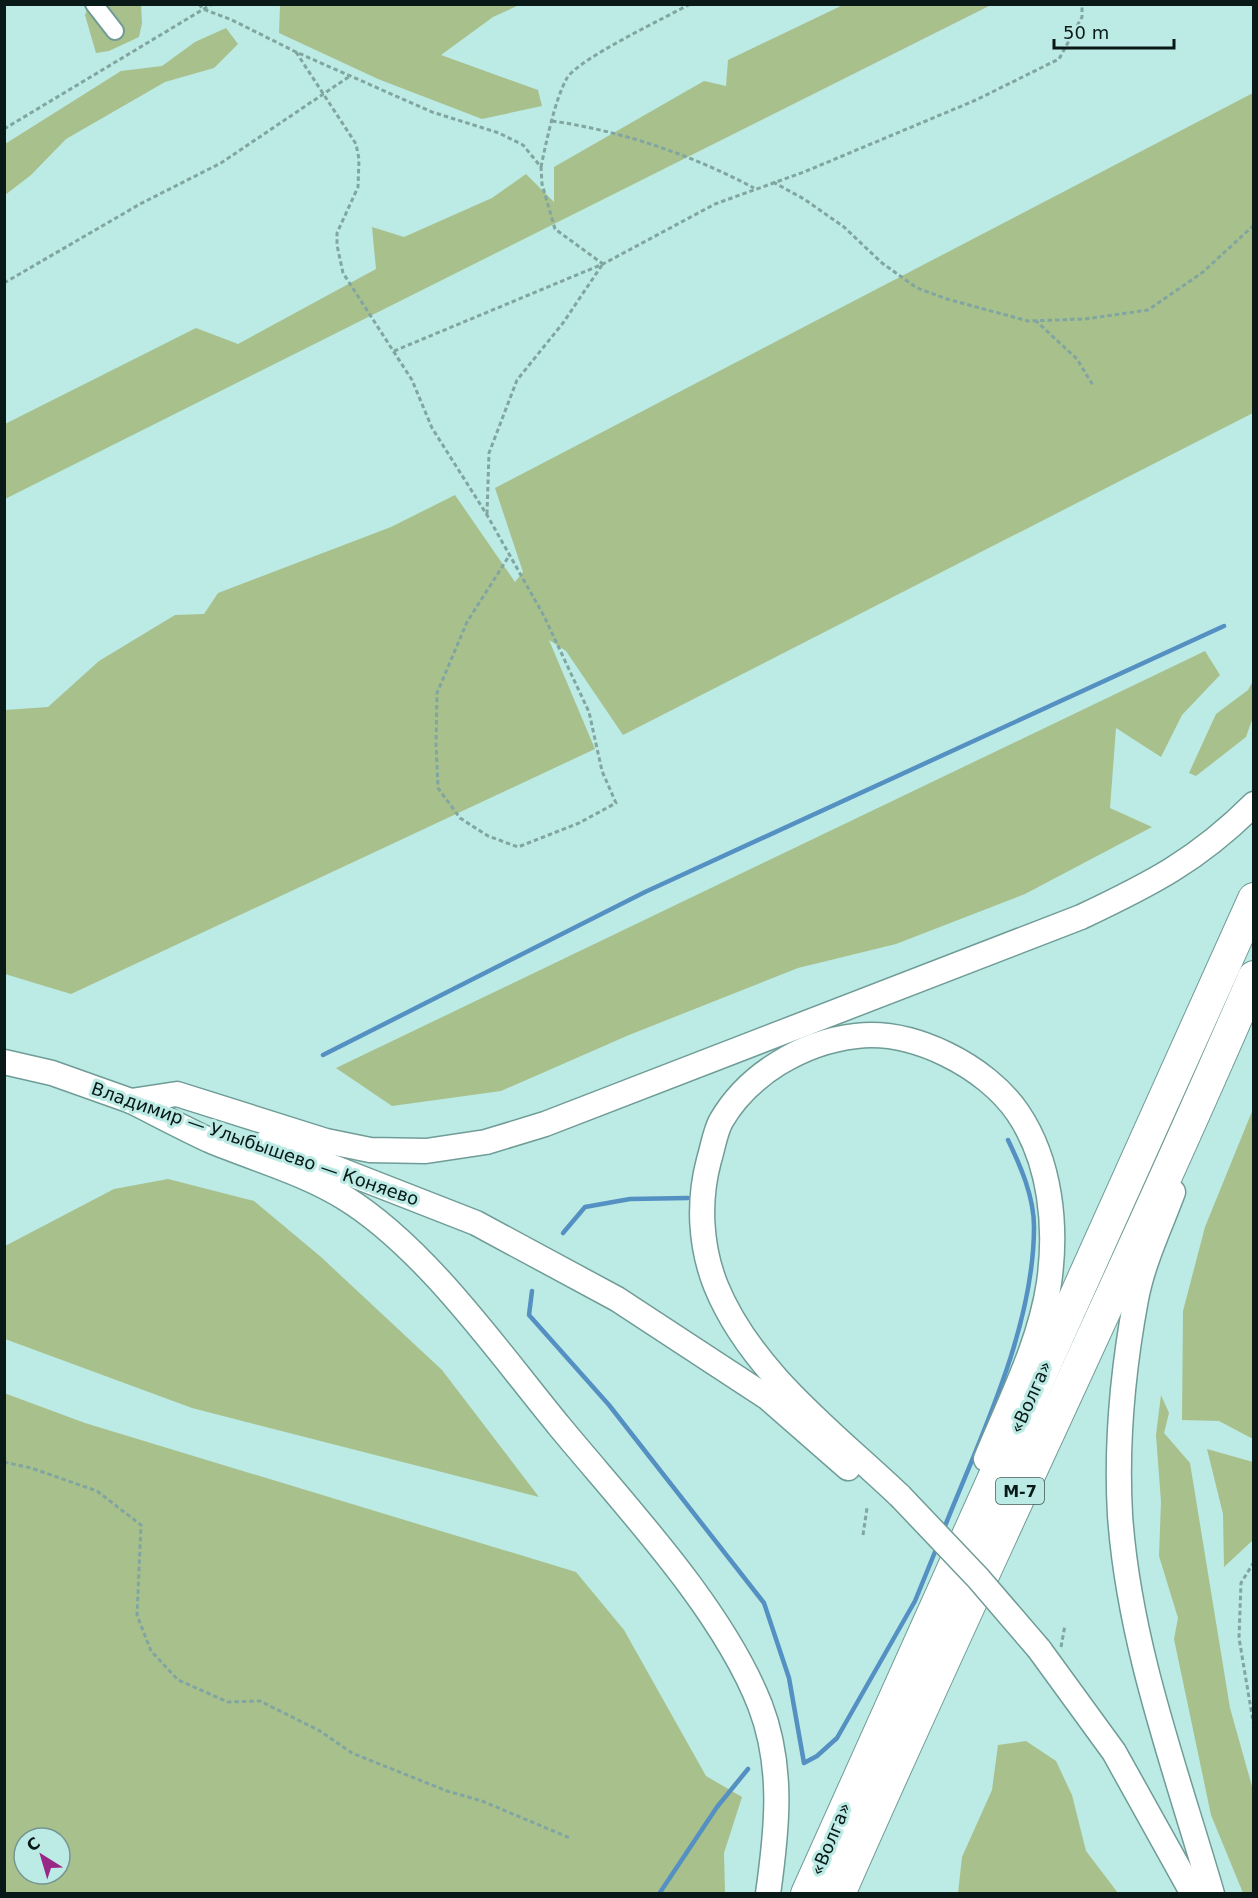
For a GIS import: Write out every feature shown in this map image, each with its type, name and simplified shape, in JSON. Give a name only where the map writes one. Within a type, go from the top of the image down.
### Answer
[{"type":"highway","name":"«Волга»","points":[[807,1893],[1156,1122],[1254,899]]},
{"type":"highway","name":"«Волга»","points":[[839,1893],[931,1685],[1205,1090],[1254,977]]},
{"type":"main road","points":[[131,1101],[177,1094],[326,1141],[370,1149],[426,1151],[486,1142],[556,1120],[1081,916],[1149,886],[1193,858],[1227,831],[1254,804]]},
{"type":"main road","points":[[897,1503],[751,1350],[716,1286],[707,1258],[702,1220],[704,1178],[720,1122],[742,1093],[774,1065],[812,1047],[857,1036],[895,1038],[942,1052],[983,1075],[1018,1113],[1033,1140],[1049,1193],[1053,1222],[1049,1284],[1030,1353],[953,1539],[948,1580]]},
{"type":"main road","name":"Владимир — Улыбышево — Коняево","points":[[4,1050],[52,1073],[325,1164],[476,1223],[617,1299],[768,1398],[897,1503],[970,1592],[1043,1655],[1092,1744],[1148,1836],[1177,1893]]},
{"type":"main road","name":"Владимир — Улыбышево — Коняево","points":[[4,1062],[52,1073]]},
{"type":"main road","points":[[1205,1090],[1183,1167],[1148,1257],[1137,1298],[1125,1373],[1119,1445],[1120,1516],[1131,1592],[1148,1676],[1212,1893]]},
{"type":"main road","points":[[131,1101],[209,1140],[278,1165],[345,1198],[412,1251],[679,1572],[726,1639],[760,1705],[776,1764],[776,1836],[768,1893]]},
{"type":"main road","points":[[1043,1655],[1114,1752],[1193,1893]]},
{"type":"street","points":[[94,4],[115,31]]},
{"type":"path","points":[[201,4],[203,9],[232,20],[296,52],[432,112],[500,134],[523,145],[541,167]]},
{"type":"path","points":[[4,129],[212,4]]},
{"type":"path","points":[[603,264],[555,229],[542,184],[541,167],[552,121],[568,76],[598,54],[690,4]]},
{"type":"path","points":[[393,351],[603,264],[715,204],[976,100],[1059,60],[1082,17],[1083,4]]},
{"type":"path","points":[[296,52],[356,144],[359,159],[358,187],[337,232],[343,273],[412,380],[432,428],[487,516],[544,616],[589,712],[602,771],[616,803],[579,823],[518,847],[488,836],[460,818],[438,789],[437,693],[467,622],[509,556]]},
{"type":"path","points":[[4,284],[140,204],[221,162],[322,92],[350,76]]},
{"type":"path","points":[[552,121],[627,138],[713,166],[754,188]]},
{"type":"path","points":[[772,182],[804,199],[844,227],[882,262],[917,288],[947,299],[1035,320],[1086,319],[1148,310],[1203,272],[1254,225]]},
{"type":"path","points":[[487,516],[489,453],[517,380],[563,323],[603,264]]},
{"type":"path","points":[[1035,320],[1077,359],[1094,387]]},
{"type":"path","points":[[4,1462],[31,1468],[97,1491],[141,1525],[137,1615],[151,1651],[178,1680],[228,1702],[260,1701],[320,1731],[352,1752],[447,1791],[482,1800],[570,1838]]},
{"type":"path","points":[[863,1535],[867,1508]]},
{"type":"path","points":[[1254,1562],[1241,1584],[1239,1638],[1254,1727]]},
{"type":"path","points":[[1043,1655],[1065,1625]]},
{"type":"green space","points":[[845,4],[991,5],[5,499],[5,424],[196,328],[238,344],[376,269],[372,227],[404,237],[492,198],[526,174],[554,202],[554,167],[704,81],[726,86],[728,60]]},
{"type":"green space","points":[[89,5],[141,5],[142,23],[139,37],[109,51],[96,53],[85,15]]},
{"type":"green space","points":[[280,5],[519,5],[493,17],[441,55],[538,90],[542,106],[482,119],[378,79],[279,33]]},
{"type":"green space","points":[[226,28],[238,44],[214,68],[165,82],[66,139],[31,175],[5,195],[5,144],[121,71],[162,66],[195,42]]},
{"type":"green space","points":[[1253,93],[1253,413],[623,735],[566,651],[549,640],[595,749],[71,994],[5,974],[5,710],[48,707],[99,661],[175,615],[204,614],[218,593],[391,527],[455,495],[515,582],[523,572],[495,488]]},
{"type":"green space","points":[[1205,651],[1220,675],[1182,715],[1161,757],[1116,728],[1110,808],[1152,827],[1025,894],[896,944],[798,968],[629,1035],[501,1091],[392,1106],[336,1068]]},
{"type":"green space","points":[[1253,681],[1253,717],[1246,737],[1196,776],[1189,773],[1216,714],[1248,690]]},
{"type":"green space","points":[[1253,1109],[1253,1439],[1219,1421],[1182,1420],[1183,1311],[1205,1227]]},
{"type":"green space","points":[[168,1179],[254,1201],[321,1257],[442,1370],[539,1497],[192,1408],[5,1339],[5,1246],[114,1189]]},
{"type":"green space","points":[[4,1393],[85,1423],[576,1572],[624,1630],[706,1776],[742,1797],[724,1853],[725,1893],[5,1893]]},
{"type":"green space","points":[[1161,1395],[1169,1413],[1164,1433],[1190,1463],[1230,1708],[1253,1790],[1253,1893],[1243,1893],[1211,1815],[1174,1639],[1178,1618],[1159,1556],[1161,1502],[1156,1435]]},
{"type":"green space","points":[[1207,1449],[1253,1462],[1253,1540],[1224,1567],[1223,1514]]},
{"type":"green space","points":[[1026,1741],[1056,1761],[1072,1795],[1086,1851],[1118,1893],[958,1893],[962,1857],[992,1790],[998,1745]]},
{"type":"waterway","points":[[323,1055],[645,892],[1224,626]]},
{"type":"waterway","points":[[943,1531],[1002,1382],[1015,1343],[1032,1265],[1034,1227],[1032,1205],[1022,1171],[1008,1140]]},
{"type":"waterway","points":[[563,1233],[585,1207],[630,1199],[688,1198]]},
{"type":"waterway","points":[[532,1291],[529,1315],[609,1405],[764,1603],[789,1678],[804,1763],[817,1756],[837,1738],[915,1601],[937,1547]]},
{"type":"waterway","points":[[659,1894],[717,1807],[748,1769]]}]
